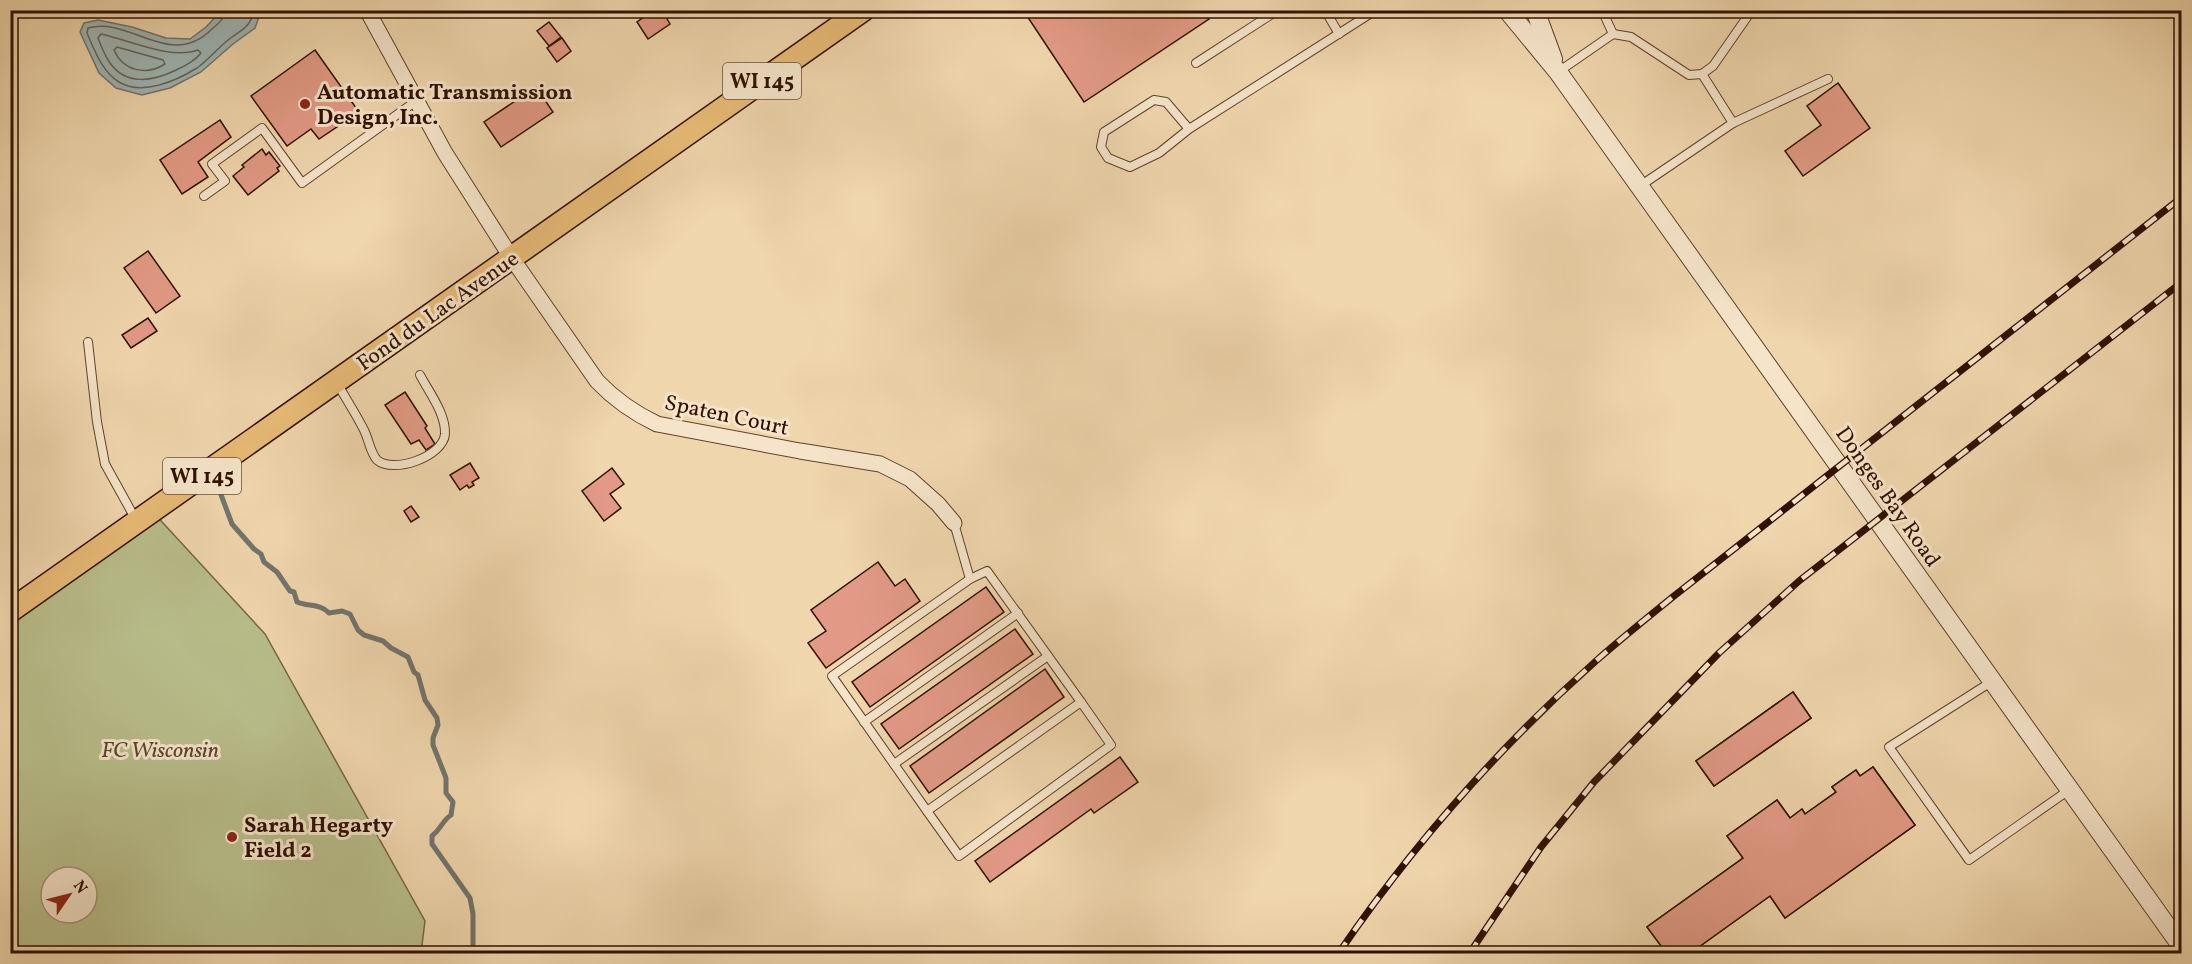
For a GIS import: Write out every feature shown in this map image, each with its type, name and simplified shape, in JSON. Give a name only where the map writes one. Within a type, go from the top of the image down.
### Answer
[{"type":"main road","name":"Fond du Lac Avenue","points":[[10,611],[863,10]]},
{"type":"street","name":"Spaten Court","points":[[367,10],[445,153],[512,257],[597,381],[622,404],[657,424],[800,452],[880,464],[910,478],[938,504],[954,523]]},
{"type":"street","name":"Donges Bay Road","points":[[1507,10],[1558,72],[2181,947]]},
{"type":"street","name":"Donges Bay Road","points":[[1535,10],[1558,72]]},
{"type":"lane","points":[[1196,63],[1278,10]]},
{"type":"lane","points":[[1325,10],[1340,34]]},
{"type":"lane","points":[[1189,129],[1166,102],[1154,100],[1104,132],[1101,147],[1108,158],[1130,167],[1159,153],[1189,129],[1376,10]]},
{"type":"lane","points":[[1602,10],[1613,34]]},
{"type":"lane","points":[[1558,72],[1613,34],[1630,37],[1689,75],[1702,74],[1713,66],[1752,10]]},
{"type":"lane","points":[[1702,74],[1733,123]]},
{"type":"lane","points":[[1640,186],[1733,123],[1828,79]]},
{"type":"lane","points":[[204,196],[225,181],[212,164],[262,128],[302,183],[416,101]]},
{"type":"lane","points":[[88,342],[97,422],[105,464],[137,522]]},
{"type":"lane","points":[[336,381],[365,432],[373,454],[378,461],[396,465],[416,461],[432,454],[443,443],[445,433],[443,419],[420,375]]},
{"type":"lane","points":[[954,523],[970,579]]},
{"type":"lane","points":[[987,571],[1018,613],[1111,745],[959,855],[832,676],[970,579],[987,571]]},
{"type":"lane","points":[[864,722],[1018,613]]},
{"type":"lane","points":[[894,764],[1048,656]]},
{"type":"lane","points":[[1991,682],[1888,747],[1969,860],[2069,790]]},
{"type":"lane","points":[[927,811],[1081,702]]},
{"type":"green space","name":"FC Wisconsin","points":[[152,511],[265,634],[425,921],[421,953],[11,953],[10,610]]},
{"type":"water","points":[[222,10],[261,11],[255,28],[201,72],[170,88],[142,95],[116,88],[99,73],[80,32],[84,23],[98,20],[132,27],[166,38],[190,39],[206,27]]},
{"type":"building","points":[[654,10],[662,10],[670,24],[648,39],[637,22]]},
{"type":"building","points":[[1023,10],[1203,10],[1209,19],[1084,102]]},
{"type":"building","points":[[549,22],[561,37],[549,46],[537,31]]},
{"type":"building","points":[[562,38],[571,51],[557,62],[547,48]]},
{"type":"building","name":"Automatic Transmission Design, Inc.","points":[[315,50],[359,112],[319,139],[311,129],[287,146],[251,96]]},
{"type":"building","points":[[1838,83],[1870,128],[1803,176],[1785,151],[1821,125],[1807,106]]},
{"type":"building","points":[[536,87],[553,112],[501,147],[484,122]]},
{"type":"building","points":[[220,120],[231,137],[198,162],[208,177],[182,194],[160,160]]},
{"type":"building","points":[[262,149],[266,155],[269,152],[280,166],[277,168],[279,171],[248,195],[233,176],[244,167],[242,165]]},
{"type":"building","points":[[148,251],[180,296],[156,313],[124,268]]},
{"type":"building","points":[[148,318],[157,331],[131,348],[122,335]]},
{"type":"building","points":[[405,392],[427,426],[425,428],[435,444],[426,450],[419,440],[411,444],[385,405]]},
{"type":"building","points":[[470,463],[479,478],[472,482],[474,485],[469,488],[467,485],[460,490],[450,475]]},
{"type":"building","points":[[612,468],[624,484],[610,494],[621,508],[604,521],[582,491]]},
{"type":"building","points":[[411,506],[419,517],[411,522],[404,511]]},
{"type":"building","points":[[878,562],[895,586],[905,579],[920,601],[826,668],[808,643],[826,631],[811,610]]},
{"type":"building","points":[[986,587],[1004,612],[870,707],[852,682]]},
{"type":"building","points":[[1015,629],[1033,654],[899,749],[881,724]]},
{"type":"building","points":[[1045,669],[1064,697],[929,793],[910,766]]},
{"type":"building","points":[[1793,692],[1811,718],[1714,786],[1696,761]]},
{"type":"building","points":[[1793,692],[1811,718],[1714,786],[1696,761]]},
{"type":"building","points":[[1120,757],[1138,782],[1094,813],[1091,809],[990,882],[975,861]]},
{"type":"building","points":[[1873,767],[1915,825],[1785,918],[1770,896],[1689,954],[1667,954],[1647,927],[1743,858],[1727,836],[1777,800],[1790,818],[1802,809],[1805,814],[1836,792],[1832,787],[1856,770],[1860,776]]},
{"type":"building","points":[[1873,767],[1915,825],[1785,918],[1770,896],[1689,954],[1667,954],[1647,927],[1743,858],[1727,836],[1777,800],[1790,818],[1802,809],[1805,814],[1836,792],[1832,787],[1856,770],[1860,776]]},
{"type":"waterway","points":[[217,484],[232,524],[261,554],[264,562],[277,572],[290,591],[294,592],[297,602],[318,606],[329,613],[342,611],[350,614],[358,630],[364,635],[383,641],[408,657],[414,672],[418,675],[425,700],[437,718],[438,725],[433,745],[446,778],[446,793],[453,802],[451,815],[432,836],[432,844],[470,898],[473,914],[473,954]]},
{"type":"railway","points":[[1338,954],[1396,875],[1458,799],[1526,727],[1597,660],[1674,596],[2182,197]]},
{"type":"railway","points":[[1469,954],[1541,847],[1594,782],[1719,653],[1799,581],[2182,282]]},
{"type":"place","name":"Automatic Transmission Design, Inc.","points":[[305,104]]},
{"type":"place","name":"Sarah Hegarty Field 2","points":[[232,837]]}]
